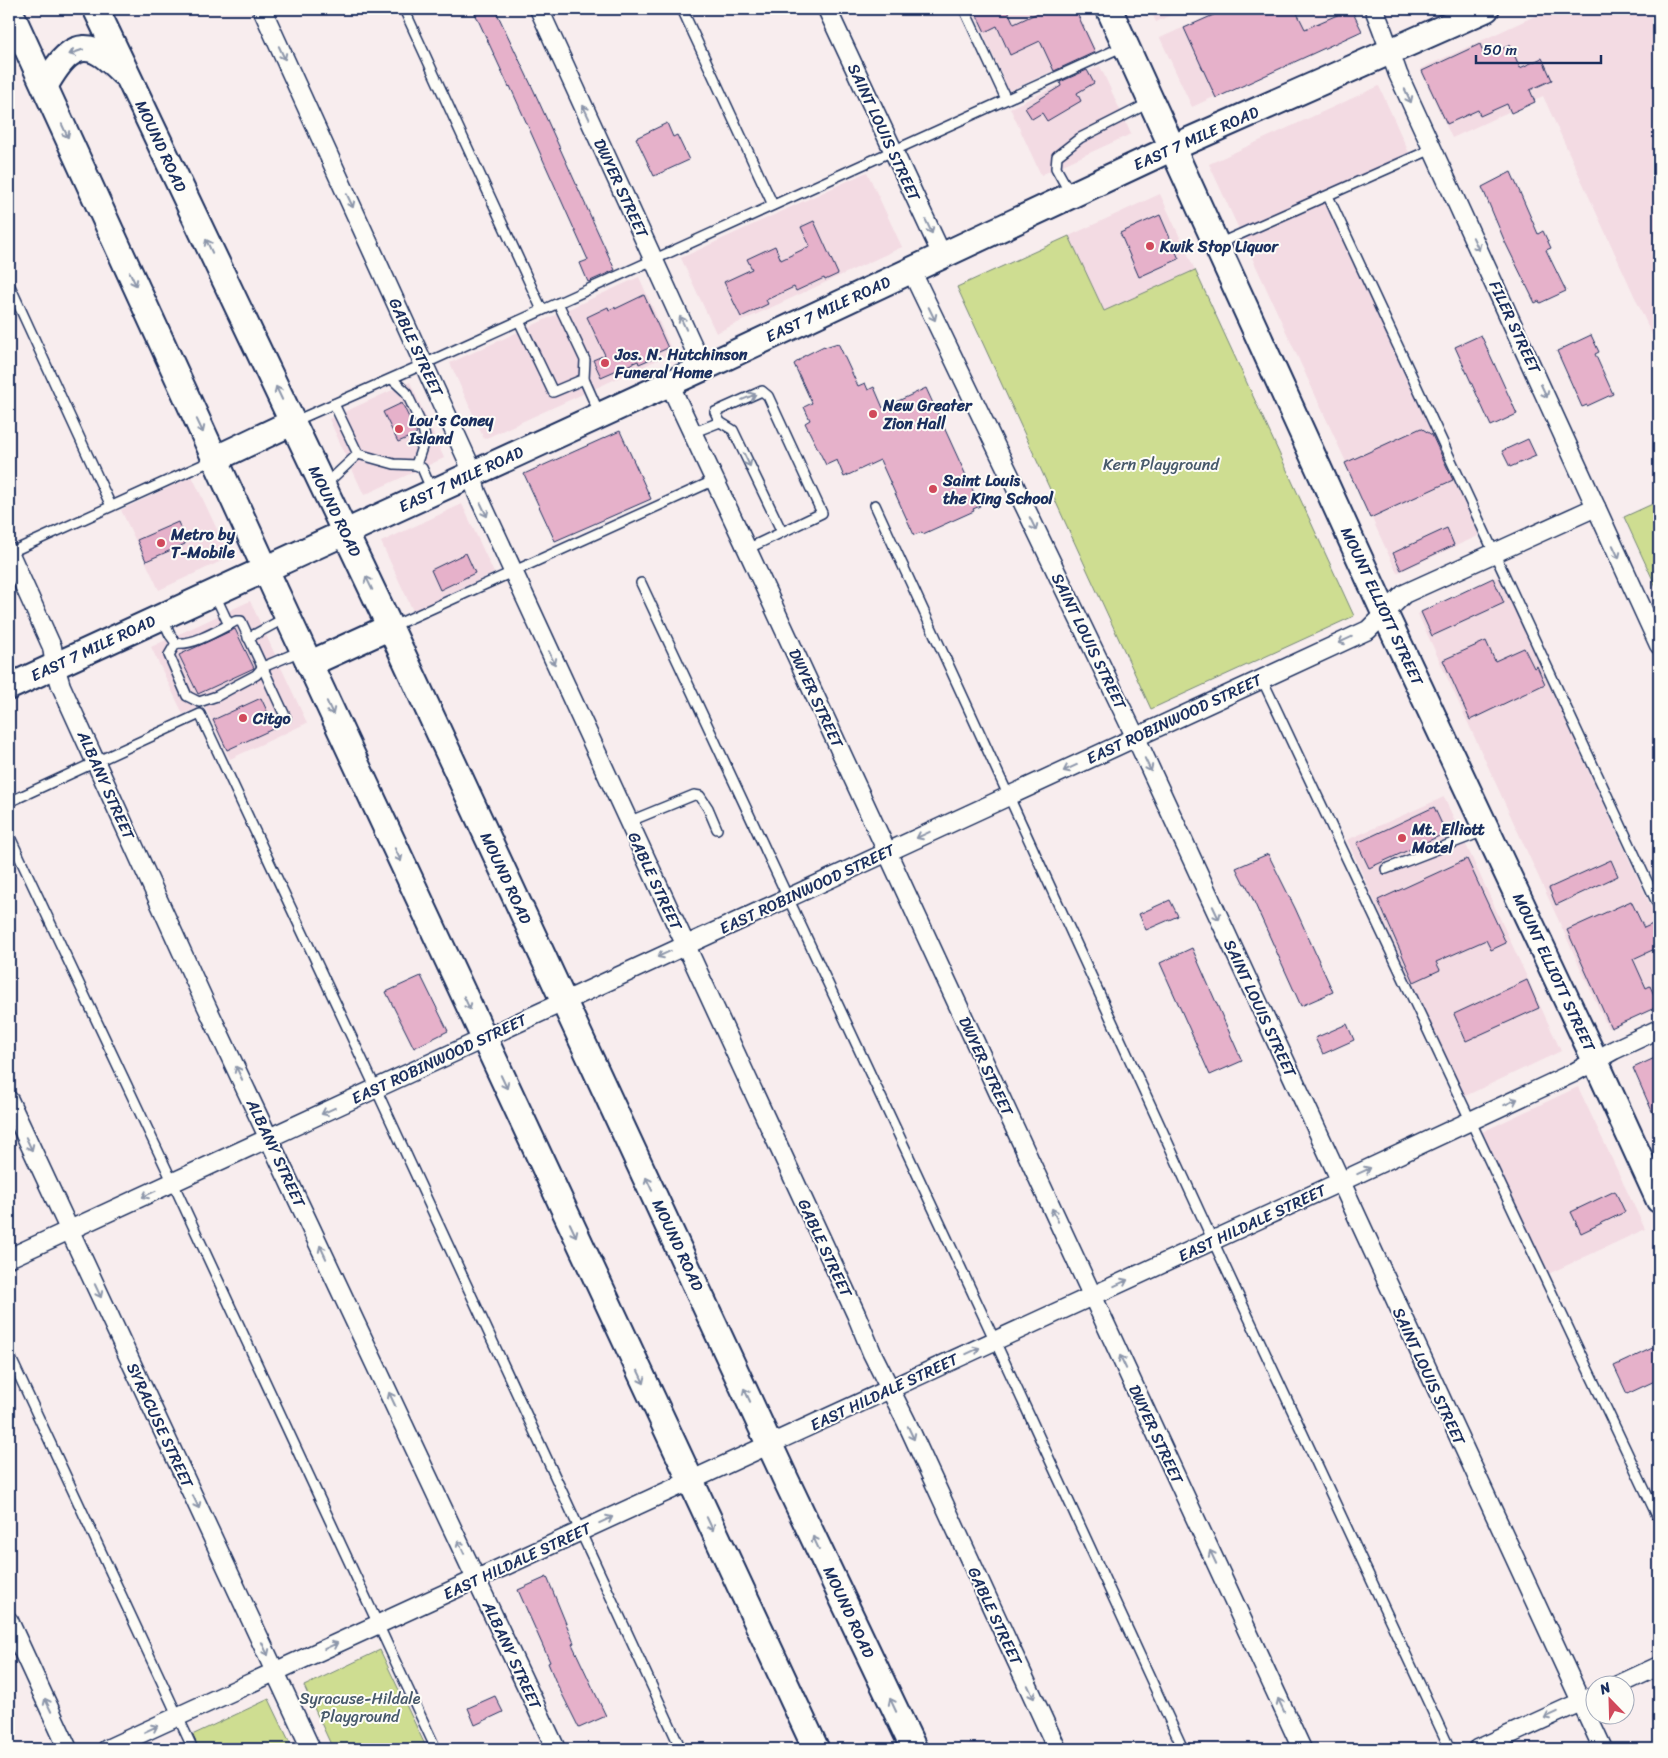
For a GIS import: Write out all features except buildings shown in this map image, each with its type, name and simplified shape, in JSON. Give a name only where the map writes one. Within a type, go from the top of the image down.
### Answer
[{"type":"main road","points":[[10,9],[265,569],[816,1749]]},
{"type":"main road","name":"MOUND ROAD","points":[[96,9],[390,627],[503,873],[914,1749]]},
{"type":"main road","name":"MOUNT ELLIOTT STREET","points":[[1109,9],[1385,614],[1659,1200]]},
{"type":"main road","name":"EAST 7 MILE ROAD","points":[[9,687],[703,368],[1172,148],[1486,9]]},
{"type":"main road","points":[[45,86],[62,58],[76,50],[84,49],[91,49],[103,54],[130,80]]},
{"type":"main road","points":[[215,459],[293,422]]},
{"type":"main road","points":[[306,657],[390,627]]},
{"type":"street","name":"GABLE STREET","points":[[262,9],[467,459],[477,493],[1057,1749]]},
{"type":"street","name":"DWYER STREET","points":[[539,9],[703,368]]},
{"type":"street","name":"SAINT LOUIS STREET","points":[[827,9],[942,255]]},
{"type":"street","name":"FILER STREET","points":[[1374,9],[1385,34],[1398,74],[1659,645]]},
{"type":"street","name":"SAINT LOUIS STREET","points":[[911,270],[1136,738],[1340,1182],[1586,1694]]},
{"type":"street","name":"DWYER STREET","points":[[669,383],[1302,1749]]},
{"type":"street","name":"EAST ROBINWOOD STREET","points":[[9,1258],[1368,630],[1404,594],[1596,508]]},
{"type":"street","name":"ALBANY STREET","points":[[9,552],[52,648],[61,686],[210,1014],[556,1749]]},
{"type":"street","name":"EAST HILDALE STREET","points":[[107,1749],[1213,1241],[1573,1073],[1595,1060],[1659,1029]]},
{"type":"street","name":"SYRACUSE STREET","points":[[9,1100],[311,1749]]},
{"type":"street","points":[[9,1621],[68,1749]]},
{"type":"street","points":[[1636,1677],[1659,1666]]},
{"type":"street","points":[[1478,1749],[1586,1699]]},
{"type":"street","name":"SAINT LOUIS STREET","points":[[1596,1726],[1603,1749]]},
{"type":"lane","points":[[404,9],[542,310]]},
{"type":"lane","points":[[682,9],[773,205]]},
{"type":"lane","points":[[964,9],[1006,99]]},
{"type":"lane","points":[[293,422],[392,379],[1126,45]]},
{"type":"lane","points":[[1072,195],[1056,168],[1057,156],[1080,138],[1152,102]]},
{"type":"lane","points":[[1217,245],[1432,149]]},
{"type":"lane","points":[[1328,196],[1496,553],[1659,907]]},
{"type":"lane","points":[[9,284],[111,506]]},
{"type":"lane","points":[[558,303],[585,360],[584,379],[600,415]]},
{"type":"lane","points":[[519,321],[553,392],[584,379]]},
{"type":"lane","points":[[392,379],[406,392],[424,428],[425,438],[416,465]]},
{"type":"lane","points":[[747,549],[822,513],[768,396],[762,391],[715,412],[720,422],[733,430],[782,532]]},
{"type":"lane","points":[[334,404],[358,454],[394,464],[416,465],[422,468],[432,492]]},
{"type":"lane","points":[[692,433],[720,422]]},
{"type":"lane","points":[[323,486],[358,454]]},
{"type":"lane","points":[[9,552],[215,459]]},
{"type":"lane","points":[[390,627],[715,480]]},
{"type":"lane","points":[[875,505],[1213,1241],[1450,1749]]},
{"type":"lane","points":[[641,584],[1183,1749]]},
{"type":"lane","points":[[214,592],[229,625]]},
{"type":"lane","points":[[162,617],[170,635],[176,643],[181,644],[193,644],[212,636],[236,621],[241,622],[286,718]]},
{"type":"lane","points":[[248,638],[288,617]]},
{"type":"lane","points":[[176,643],[169,655],[187,696],[199,702],[235,682],[256,676],[263,667],[306,657]]},
{"type":"lane","points":[[1262,679],[1659,1520]]},
{"type":"lane","points":[[9,802],[200,714],[376,1089],[681,1749]]},
{"type":"lane","points":[[628,822],[694,795],[700,796],[708,808],[717,829]]},
{"type":"lane","points":[[1386,870],[1487,830]]},
{"type":"lane","points":[[9,835],[436,1749]]},
{"type":"lane","points":[[9,1354],[193,1749]]},
{"type":"shaded area","points":[[972,9],[1076,9],[1096,51],[1009,91]]},
{"type":"shaded area","points":[[1150,9],[1184,9],[1156,22]]},
{"type":"shaded area","points":[[1224,9],[1351,9],[1361,30],[1192,107],[1160,38]]},
{"type":"shaded area","points":[[1550,9],[1659,9],[1659,350],[1543,96],[1452,138],[1420,69]]},
{"type":"shaded area","points":[[1100,66],[1131,134],[1041,175],[1010,108]]},
{"type":"shaded area","points":[[1379,86],[1409,153],[1324,193],[1480,535],[1397,573],[1209,164]]},
{"type":"shaded area","points":[[867,172],[902,247],[716,333],[681,258]]},
{"type":"shaded area","points":[[1160,194],[1195,270],[1104,312],[1069,236]]},
{"type":"shaded area","points":[[639,277],[673,353],[484,439],[450,363]]},
{"type":"shaded area","points":[[410,382],[444,458],[364,495],[329,419]]},
{"type":"shaded area","points":[[192,476],[230,557],[159,590],[121,510]]},
{"type":"shaded area","points":[[462,504],[494,573],[413,611],[381,542]]},
{"type":"shaded area","points":[[1499,576],[1659,924],[1659,1005],[1608,1028],[1418,614]]},
{"type":"shaded area","points":[[250,601],[307,723],[230,759],[204,705],[183,714],[151,647]]},
{"type":"shaded area","points":[[1444,797],[1561,1051],[1463,1097],[1347,840]]},
{"type":"shaded area","points":[[1578,1087],[1645,1229],[1546,1275],[1480,1133]]},
{"type":"green space","name":"Kern Playground","points":[[1069,236],[1104,311],[1195,270],[1354,616],[1151,709],[957,287]]},
{"type":"green space","points":[[1659,501],[1659,593],[1624,517]]},
{"type":"green space","name":"Syracuse-Hildale Playground","points":[[380,1650],[427,1749],[333,1749],[304,1686]]},
{"type":"green space","name":"Syracuse-Hildale Playground","points":[[269,1699],[293,1749],[199,1749],[192,1735]]},
{"type":"place","name":"Kwik Stop Liquor","points":[[1150,246]]},
{"type":"place","name":"Jos. N. Hutchinson Funeral Home","points":[[605,363]]},
{"type":"place","name":"New Greater Zion Hall","points":[[873,414]]},
{"type":"place","name":"Lou's Coney Island","points":[[399,429]]},
{"type":"place","name":"Saint Louis the King School","points":[[933,489]]},
{"type":"place","name":"Metro by T-Mobile","points":[[161,543]]},
{"type":"place","name":"Citgo","points":[[243,718]]},
{"type":"place","name":"Mt. Elliott Motel","points":[[1402,838]]}]
